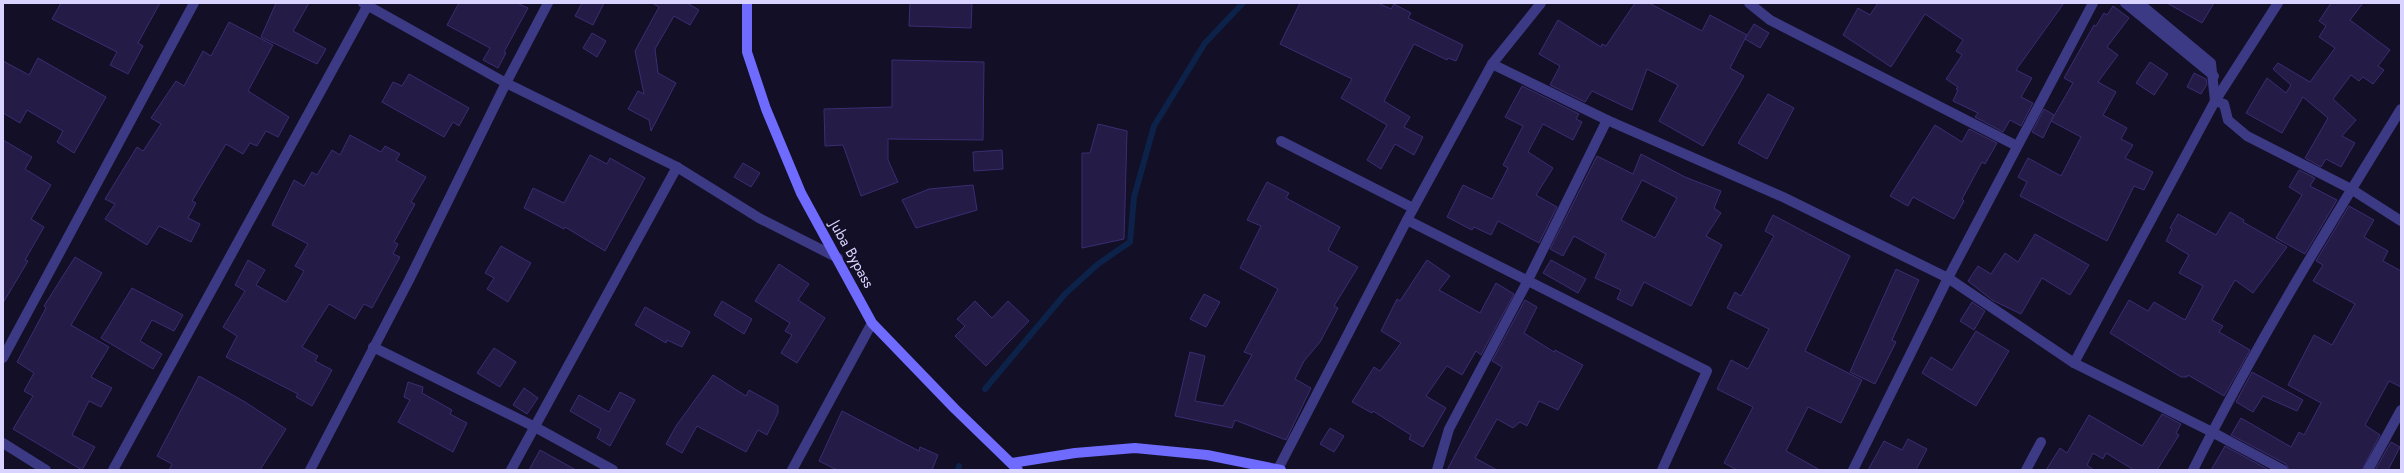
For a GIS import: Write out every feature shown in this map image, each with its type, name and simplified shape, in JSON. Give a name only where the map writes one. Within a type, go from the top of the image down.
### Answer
[{"type":"main road","name":"Juba Bypass","points":[[747,3],[747,52],[766,109],[801,193],[838,258],[872,323],[955,409],[1015,467]]},
{"type":"main road","points":[[1015,467],[1075,453],[1135,448],[1207,455],[1280,470]]},
{"type":"street","points":[[3,358],[194,3]]},
{"type":"street","points":[[310,470],[373,346],[409,280],[506,83],[548,3]]},
{"type":"street","points":[[1280,470],[1407,220],[1492,64],[1541,3]]},
{"type":"street","points":[[1749,3],[1770,20],[2017,146]]},
{"type":"street","points":[[1853,470],[1948,278],[2093,3]]},
{"type":"street","points":[[2125,3],[2226,85]]},
{"type":"street","points":[[2139,3],[2211,63],[2215,101]]},
{"type":"street","points":[[2074,363],[2215,101],[2278,3]]},
{"type":"street","points":[[113,470],[367,4],[506,83],[677,167],[759,218],[838,258]]},
{"type":"street","points":[[1492,64],[1608,120],[1783,197],[1948,278],[2074,363],[2212,432],[2283,470]]},
{"type":"street","points":[[2215,101],[2224,104],[2228,120],[2247,136],[2351,189],[2401,221]]},
{"type":"street","points":[[2193,470],[2212,432],[2351,189],[2401,109]]},
{"type":"street","points":[[1437,470],[1449,429],[1527,282],[1608,120]]},
{"type":"street","points":[[1281,141],[1414,208]]},
{"type":"street","points":[[511,470],[677,167]]},
{"type":"street","points":[[1407,220],[1527,282],[1707,370],[1662,470]]},
{"type":"street","points":[[792,470],[872,323]]},
{"type":"street","points":[[373,346],[535,427],[613,470]]},
{"type":"street","points":[[2368,470],[2401,410]]},
{"type":"street","points":[[2026,470],[2041,442]]},
{"type":"street","points":[[3,443],[46,470]]},
{"type":"building","points":[[61,3],[160,3],[138,43],[143,46],[128,74],[110,65],[117,52],[52,19]]},
{"type":"building","points":[[276,3],[309,3],[293,31],[326,49],[317,64],[261,37]]},
{"type":"building","points":[[459,3],[517,3],[528,8],[504,52],[506,53],[498,68],[483,60],[490,48],[447,25]]},
{"type":"building","points":[[582,3],[604,3],[593,25],[575,16]]},
{"type":"building","points":[[652,3],[687,3],[699,10],[690,25],[674,16],[655,49],[658,73],[676,83],[651,131],[649,120],[628,109],[638,91],[644,94],[635,51],[659,7]]},
{"type":"building","points":[[910,3],[972,3],[971,28],[909,26]]},
{"type":"building","points":[[1300,3],[1378,3],[1391,9],[1394,4],[1411,13],[1408,18],[1463,45],[1456,61],[1448,58],[1447,60],[1414,44],[1384,101],[1410,117],[1404,127],[1423,137],[1414,155],[1395,144],[1381,169],[1367,160],[1387,125],[1341,98],[1352,79],[1280,44]]},
{"type":"building","points":[[1635,3],[1649,3],[1702,31],[1710,15],[1747,35],[1730,68],[1744,76],[1703,146],[1659,121],[1678,85],[1647,69],[1632,110],[1592,91],[1585,102],[1550,85],[1560,66],[1539,54],[1558,20],[1601,47],[1602,44],[1606,46]]},
{"type":"building","points":[[1878,3],[2064,3],[2016,70],[2032,78],[2021,97],[2033,103],[2021,126],[2010,120],[2003,132],[1975,117],[1978,113],[1953,101],[1958,90],[1956,89],[1958,87],[1946,79],[1962,55],[1956,51],[1963,40],[1925,14],[1891,67],[1843,35],[1858,8],[1870,15]]},
{"type":"building","points":[[2167,3],[2214,3],[2202,23]]},
{"type":"building","points":[[2331,3],[2363,3],[2350,20],[2390,50],[2378,66],[2384,70],[2373,84],[2363,77],[2359,81],[2351,75],[2333,99],[2356,120],[2342,136],[2355,143],[2341,167],[2326,159],[2321,167],[2305,158],[2328,118],[2303,97],[2282,133],[2246,113],[2267,78],[2286,93],[2291,85],[2273,69],[2278,63],[2310,82],[2335,48],[2319,37],[2326,26],[2319,21]]},
{"type":"building","points":[[2113,6],[2129,18],[2107,47],[2118,55],[2098,82],[2116,92],[2103,115],[2127,128],[2121,139],[2133,145],[2125,158],[2153,172],[2144,190],[2134,186],[2107,241],[2020,196],[2027,182],[2018,177],[2028,158],[2061,176],[2081,137],[2051,121],[2073,83],[2064,78],[2094,25],[2096,26],[2104,13],[2107,15]]},
{"type":"building","points":[[229,22],[273,45],[248,91],[289,117],[278,137],[266,131],[257,146],[250,143],[243,154],[226,144],[192,201],[196,203],[188,218],[200,224],[191,242],[159,226],[147,245],[105,219],[115,204],[105,199],[137,147],[143,151],[161,124],[151,118],[176,81],[184,86],[203,51],[211,56]]},
{"type":"building","points":[[1754,24],[1769,33],[1760,48],[1745,39]]},
{"type":"building","points":[[592,33],[606,41],[597,57],[583,48]]},
{"type":"building","points":[[38,58],[106,97],[74,153],[57,142],[63,131],[27,110],[20,123],[3,113],[3,61],[29,75]]},
{"type":"building","points":[[892,60],[984,62],[983,140],[888,139],[888,160],[898,182],[861,196],[843,145],[825,146],[824,109],[892,107]]},
{"type":"building","points":[[2150,62],[2168,74],[2154,95],[2136,83]]},
{"type":"building","points":[[2194,73],[2206,79],[2207,84],[2201,94],[2187,87]]},
{"type":"building","points":[[409,74],[469,108],[459,126],[453,122],[444,137],[382,102],[393,82],[402,86]]},
{"type":"building","points":[[1522,86],[1579,114],[1576,119],[1582,122],[1573,140],[1543,124],[1528,152],[1553,168],[1536,195],[1557,207],[1539,243],[1498,221],[1491,235],[1474,227],[1472,230],[1447,217],[1463,185],[1492,199],[1508,168],[1503,165],[1523,126],[1505,117]]},
{"type":"building","points":[[1768,94],[1794,108],[1767,159],[1738,143]]},
{"type":"building","points":[[2044,109],[2054,115],[2043,138],[2032,132]]},
{"type":"building","points":[[1098,124],[1127,131],[1124,239],[1082,248],[1082,153],[1090,153]]},
{"type":"building","points":[[1935,125],[1962,142],[1969,129],[1997,143],[1985,164],[1982,162],[1962,199],[1964,201],[1954,219],[1913,197],[1908,206],[1890,196]]},
{"type":"building","points":[[350,135],[381,152],[385,146],[400,154],[396,160],[426,177],[411,202],[415,204],[394,242],[398,244],[393,254],[400,257],[372,308],[364,304],[355,319],[329,304],[302,347],[318,356],[315,361],[332,370],[312,406],[296,397],[298,394],[226,357],[237,336],[223,327],[245,291],[235,285],[248,260],[265,270],[256,285],[286,302],[304,271],[295,266],[308,244],[272,225],[294,180],[304,186],[312,172],[317,175],[332,150],[340,155]]},
{"type":"building","points":[[3,140],[32,157],[25,169],[51,185],[31,219],[44,227],[25,260],[28,261],[3,303]]},
{"type":"building","points":[[1002,150],[1003,169],[974,171],[973,152]]},
{"type":"building","points":[[1641,154],[1685,177],[1721,191],[1714,208],[1721,213],[1706,236],[1722,245],[1691,306],[1644,282],[1632,306],[1617,299],[1621,290],[1595,278],[1606,254],[1574,236],[1563,256],[1550,249],[1597,156],[1633,174]],"holes":[[[1642,180],[1677,198],[1655,238],[1621,220]]]},
{"type":"building","points":[[590,155],[607,164],[610,158],[645,178],[605,251],[565,227],[564,229],[524,208],[533,188],[564,203]]},
{"type":"building","points":[[743,163],[760,173],[751,187],[734,177]]},
{"type":"building","points":[[2299,170],[2315,178],[2310,186],[2337,200],[2305,254],[2276,238],[2302,195],[2289,187]]},
{"type":"building","points":[[1267,182],[1289,193],[1286,198],[1340,227],[1328,250],[1358,267],[1334,306],[1338,308],[1320,342],[1304,361],[1295,379],[1311,388],[1286,440],[1235,420],[1232,428],[1175,416],[1190,352],[1205,356],[1195,401],[1223,406],[1252,355],[1244,352],[1278,289],[1240,268],[1261,226],[1247,220]]},
{"type":"building","points":[[973,185],[977,210],[916,228],[902,200],[929,189]]},
{"type":"building","points":[[2349,206],[2374,220],[2364,237],[2388,251],[2383,261],[2401,271],[2401,387],[2389,381],[2365,425],[2380,435],[2362,470],[2289,470],[2286,464],[2231,435],[2241,418],[2291,447],[2299,432],[2304,435],[2321,403],[2288,385],[2314,335],[2332,345],[2355,304],[2313,281],[2323,265],[2316,261]]},
{"type":"building","points":[[2230,212],[2244,220],[2243,222],[2287,247],[2253,293],[2235,280],[2212,320],[2223,326],[2219,332],[2250,350],[2224,396],[2188,375],[2187,377],[2181,377],[2110,333],[2129,300],[2148,311],[2154,302],[2185,320],[2203,286],[2179,273],[2189,255],[2166,241],[2172,229],[2170,228],[2178,214],[2216,235]]},
{"type":"building","points":[[1773,215],[1850,256],[1805,351],[1862,380],[1841,423],[1808,407],[1786,451],[1820,470],[1737,470],[1724,463],[1753,407],[1717,389],[1731,360],[1748,369],[1769,329],[1727,308],[1735,292],[1741,296],[1774,236],[1765,231]]},
{"type":"building","points":[[2035,234],[2089,265],[2070,295],[2042,278],[2021,314],[1992,300],[1968,281],[1978,266],[1991,274],[2005,253],[2018,262]]},
{"type":"building","points":[[501,246],[531,263],[508,302],[487,289],[494,278],[485,273]]},
{"type":"building","points":[[75,257],[102,273],[71,325],[109,347],[91,377],[112,388],[101,407],[89,401],[72,435],[95,447],[82,470],[13,429],[33,396],[24,391],[34,373],[17,362],[46,308],[44,306]]},
{"type":"building","points":[[1427,260],[1450,276],[1439,290],[1480,313],[1496,283],[1514,294],[1481,355],[1476,351],[1462,375],[1447,366],[1426,396],[1446,408],[1423,447],[1409,439],[1411,435],[1373,411],[1372,413],[1352,402],[1374,367],[1380,371],[1401,343],[1381,331],[1397,299],[1400,301]]},
{"type":"building","points":[[1551,260],[1586,279],[1578,293],[1543,273]]},
{"type":"building","points":[[779,264],[809,284],[798,300],[825,318],[797,363],[781,353],[792,335],[785,331],[790,323],[755,301]]},
{"type":"building","points":[[1896,269],[1919,280],[1892,340],[1896,342],[1875,384],[1850,372]]},
{"type":"building","points":[[132,288],[183,315],[174,331],[152,320],[140,341],[162,354],[153,369],[101,338]]},
{"type":"building","points":[[1204,294],[1220,302],[1206,327],[1190,319]]},
{"type":"building","points":[[1525,300],[1537,307],[1524,333],[1554,352],[1555,350],[1583,365],[1558,410],[1539,401],[1527,426],[1520,422],[1513,428],[1497,419],[1475,458],[1497,470],[1447,470],[1502,367],[1492,361]]},
{"type":"building","points":[[722,301],[752,319],[744,334],[714,315]]},
{"type":"building","points":[[975,301],[992,318],[1008,301],[1029,321],[986,366],[955,336],[965,326],[957,319]]},
{"type":"building","points":[[1972,302],[1985,311],[1974,330],[1960,321]]},
{"type":"building","points":[[645,307],[690,332],[682,347],[667,340],[666,343],[635,325]]},
{"type":"building","points":[[1976,331],[2009,351],[1976,406],[1922,373],[1931,357],[1952,370]]},
{"type":"building","points":[[494,348],[516,362],[500,387],[477,373]]},
{"type":"building","points":[[2252,372],[2303,400],[2297,411],[2263,396],[2253,412],[2236,402]]},
{"type":"building","points":[[713,375],[746,396],[749,390],[778,406],[778,413],[767,435],[758,430],[746,452],[697,426],[682,453],[666,444],[676,426]]},
{"type":"building","points":[[199,376],[245,402],[286,429],[260,470],[169,470],[172,464],[157,456]]},
{"type":"building","points":[[408,382],[423,387],[422,393],[452,410],[450,414],[467,423],[453,452],[398,422],[410,400],[404,397]]},
{"type":"building","points":[[524,388],[538,398],[527,414],[513,405]]},
{"type":"building","points":[[620,392],[635,400],[610,446],[597,438],[601,429],[570,411],[579,395],[609,412]]},
{"type":"building","points":[[842,411],[919,451],[920,447],[938,455],[932,470],[837,470],[819,461]]},
{"type":"building","points":[[2162,414],[2181,424],[2176,433],[2179,435],[2157,470],[2134,470],[2106,453],[2103,459],[2093,453],[2087,465],[2094,470],[2046,470],[2060,448],[2067,453],[2089,415],[2142,446]]},
{"type":"building","points":[[1330,428],[1344,436],[1334,452],[1320,444]]},
{"type":"building","points":[[1908,439],[1927,449],[1916,470],[1868,470],[1884,441],[1902,450]]},
{"type":"building","points":[[2391,442],[2400,447],[2388,470],[2375,470]]},
{"type":"building","points":[[2225,446],[2269,470],[2211,470]]},
{"type":"building","points":[[540,450],[576,470],[529,470]]},
{"type":"waterway","points":[[985,389],[1065,294],[1098,264],[1130,242],[1134,197],[1154,126],[1205,43],[1243,3]]},
{"type":"waterway","points":[[958,470],[959,466]]}]
